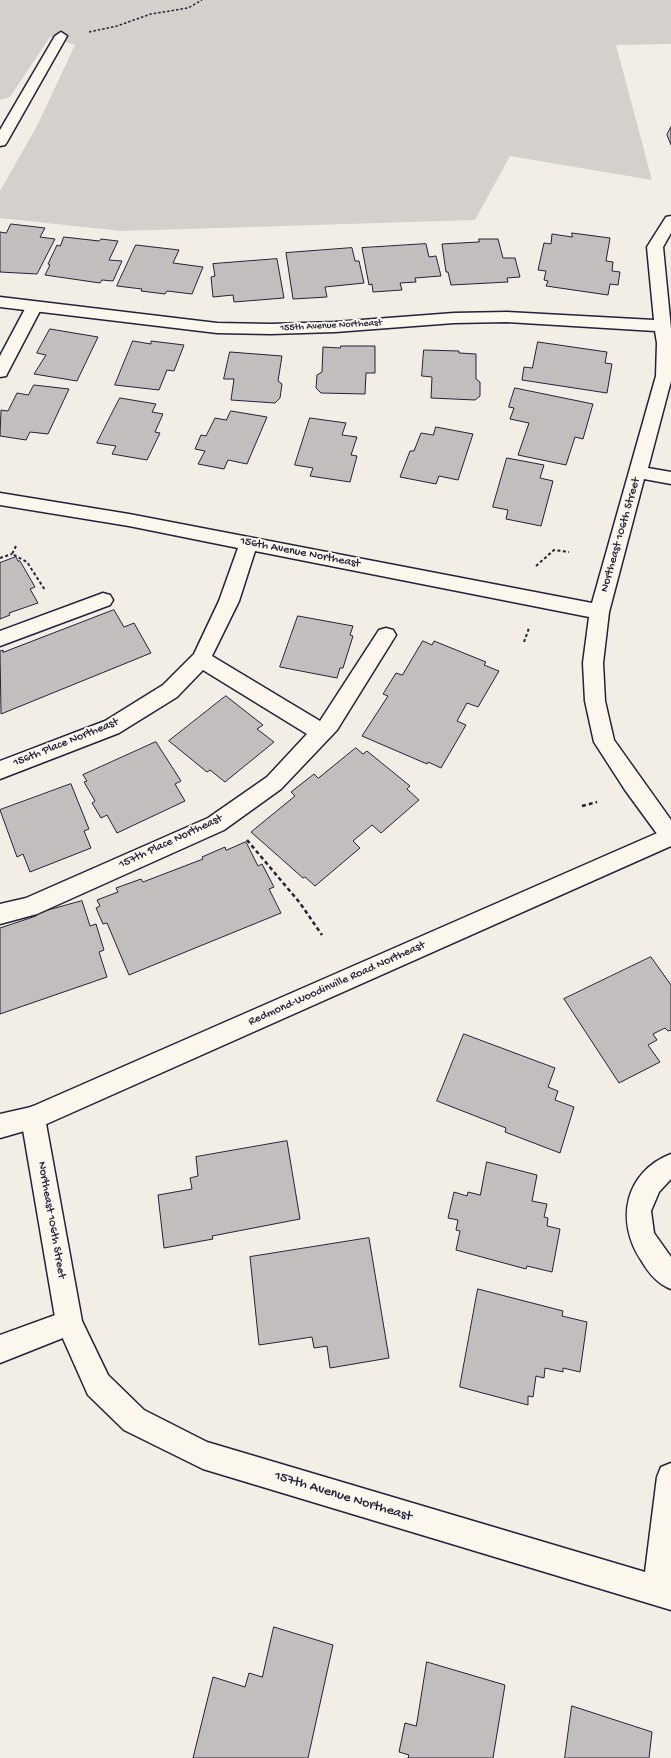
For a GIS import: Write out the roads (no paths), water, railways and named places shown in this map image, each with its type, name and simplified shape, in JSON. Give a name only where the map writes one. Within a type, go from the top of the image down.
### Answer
[{"type":"street","points":[[0,142],[61,36]]},
{"type":"street","name":"Northeast 106th Street","points":[[671,220],[655,247],[662,326],[665,343],[664,376],[599,612],[593,663],[595,701],[604,742],[632,784],[671,836]]},
{"type":"street","name":"155th Avenue Northeast","points":[[0,302],[217,328],[271,329],[507,317],[662,326]]},
{"type":"street","points":[[0,372],[34,307]]},
{"type":"street","points":[[638,472],[671,478]]},
{"type":"street","name":"156th Avenue Northeast","points":[[0,499],[129,520],[599,612]]},
{"type":"street","name":"156th Place Northeast","points":[[0,770],[112,727],[170,691],[201,659],[230,601],[249,543]]},
{"type":"street","points":[[0,639],[103,600]]},
{"type":"street","name":"157th Place Northeast","points":[[0,914],[28,907],[216,824],[274,783],[330,724],[386,635]]},
{"type":"street","points":[[201,659],[322,733]]},
{"type":"street","name":"Redmond-Woodinville Road Northeast","points":[[0,1126],[33,1118],[671,836]]},
{"type":"street","name":"Northeast 106th Street","points":[[33,1118],[69,1323]]},
{"type":"street","points":[[671,1166],[652,1179],[641,1197],[638,1218],[643,1240],[654,1260],[671,1276]]},
{"type":"street","points":[[0,1349],[69,1323]]},
{"type":"street","name":"157th Avenue Northeast","points":[[69,1323],[98,1385],[134,1420],[203,1455],[664,1593]]},
{"type":"street","points":[[664,1593],[671,1477]]}]
